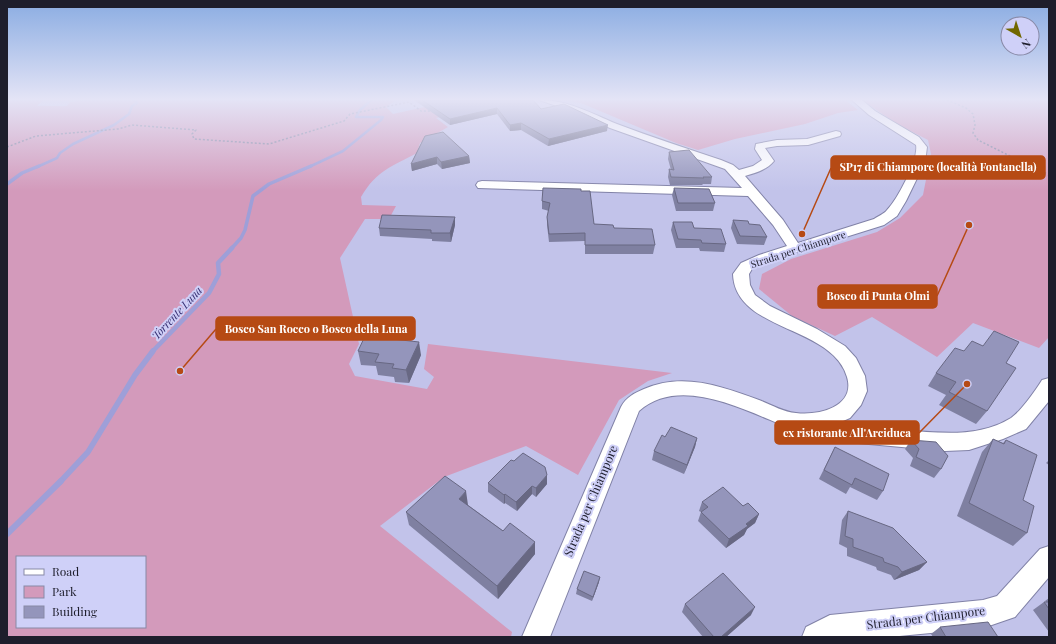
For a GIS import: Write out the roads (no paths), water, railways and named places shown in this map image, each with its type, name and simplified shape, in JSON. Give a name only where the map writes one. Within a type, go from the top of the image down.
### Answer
[{"type":"street","points":[[626,130],[728,167],[737,174],[778,223],[795,248]]},
{"type":"street","name":"Strada per Chiampore","points":[[536,637],[631,407],[643,397],[662,390],[679,388],[704,389],[794,421],[832,418],[849,408],[856,396],[858,383],[854,370],[842,355],[826,341],[767,312],[751,300],[741,285],[741,274],[746,266],[764,258],[862,228],[879,222],[892,213],[899,204],[921,159],[923,149],[915,139],[900,130]]},
{"type":"street","points":[[737,174],[752,171],[761,167],[768,161],[760,149],[760,146],[777,143],[808,142],[836,134]]},
{"type":"street","points":[[482,185],[752,192]]},
{"type":"street","name":"Strada per Chiampore","points":[[809,421],[831,431],[858,435],[945,442],[969,441],[996,434],[1019,423],[1049,385]]},
{"type":"street","name":"Strada per Chiampore","points":[[823,633],[983,614],[1005,606],[1049,558]]},
{"type":"street","name":"Strada per Chiampore","points":[[823,633],[861,637]]},
{"type":"waterway","points":[[37,167],[57,158],[60,153],[73,144],[103,130]]},
{"type":"waterway","name":"Torrente Luna","points":[[309,167],[343,151],[369,130]]},
{"type":"waterway","points":[[7,184],[22,173],[39,166]]},
{"type":"waterway","name":"Torrente Luna","points":[[231,249],[241,238],[245,230],[253,196],[269,184],[311,166]]},
{"type":"waterway","name":"Torrente Luna","points":[[152,352],[209,293],[219,274],[218,263],[232,248]]},
{"type":"waterway","name":"Torrente Luna","points":[[60,482],[88,452],[135,375],[153,351]]},
{"type":"waterway","name":"Torrente Luna","points":[[7,534],[60,482]]},
{"type":"place","name":"Bosco di Punta Olmi","points":[[969,225]]},
{"type":"place","name":"SP17 di Chiampore (località Fontanella)","points":[[802,234]]},
{"type":"place","name":"Bosco San Rocco o Bosco della Luna","points":[[180,371]]},
{"type":"place","name":"ex ristorante All'Arciduca","points":[[967,384]]}]
